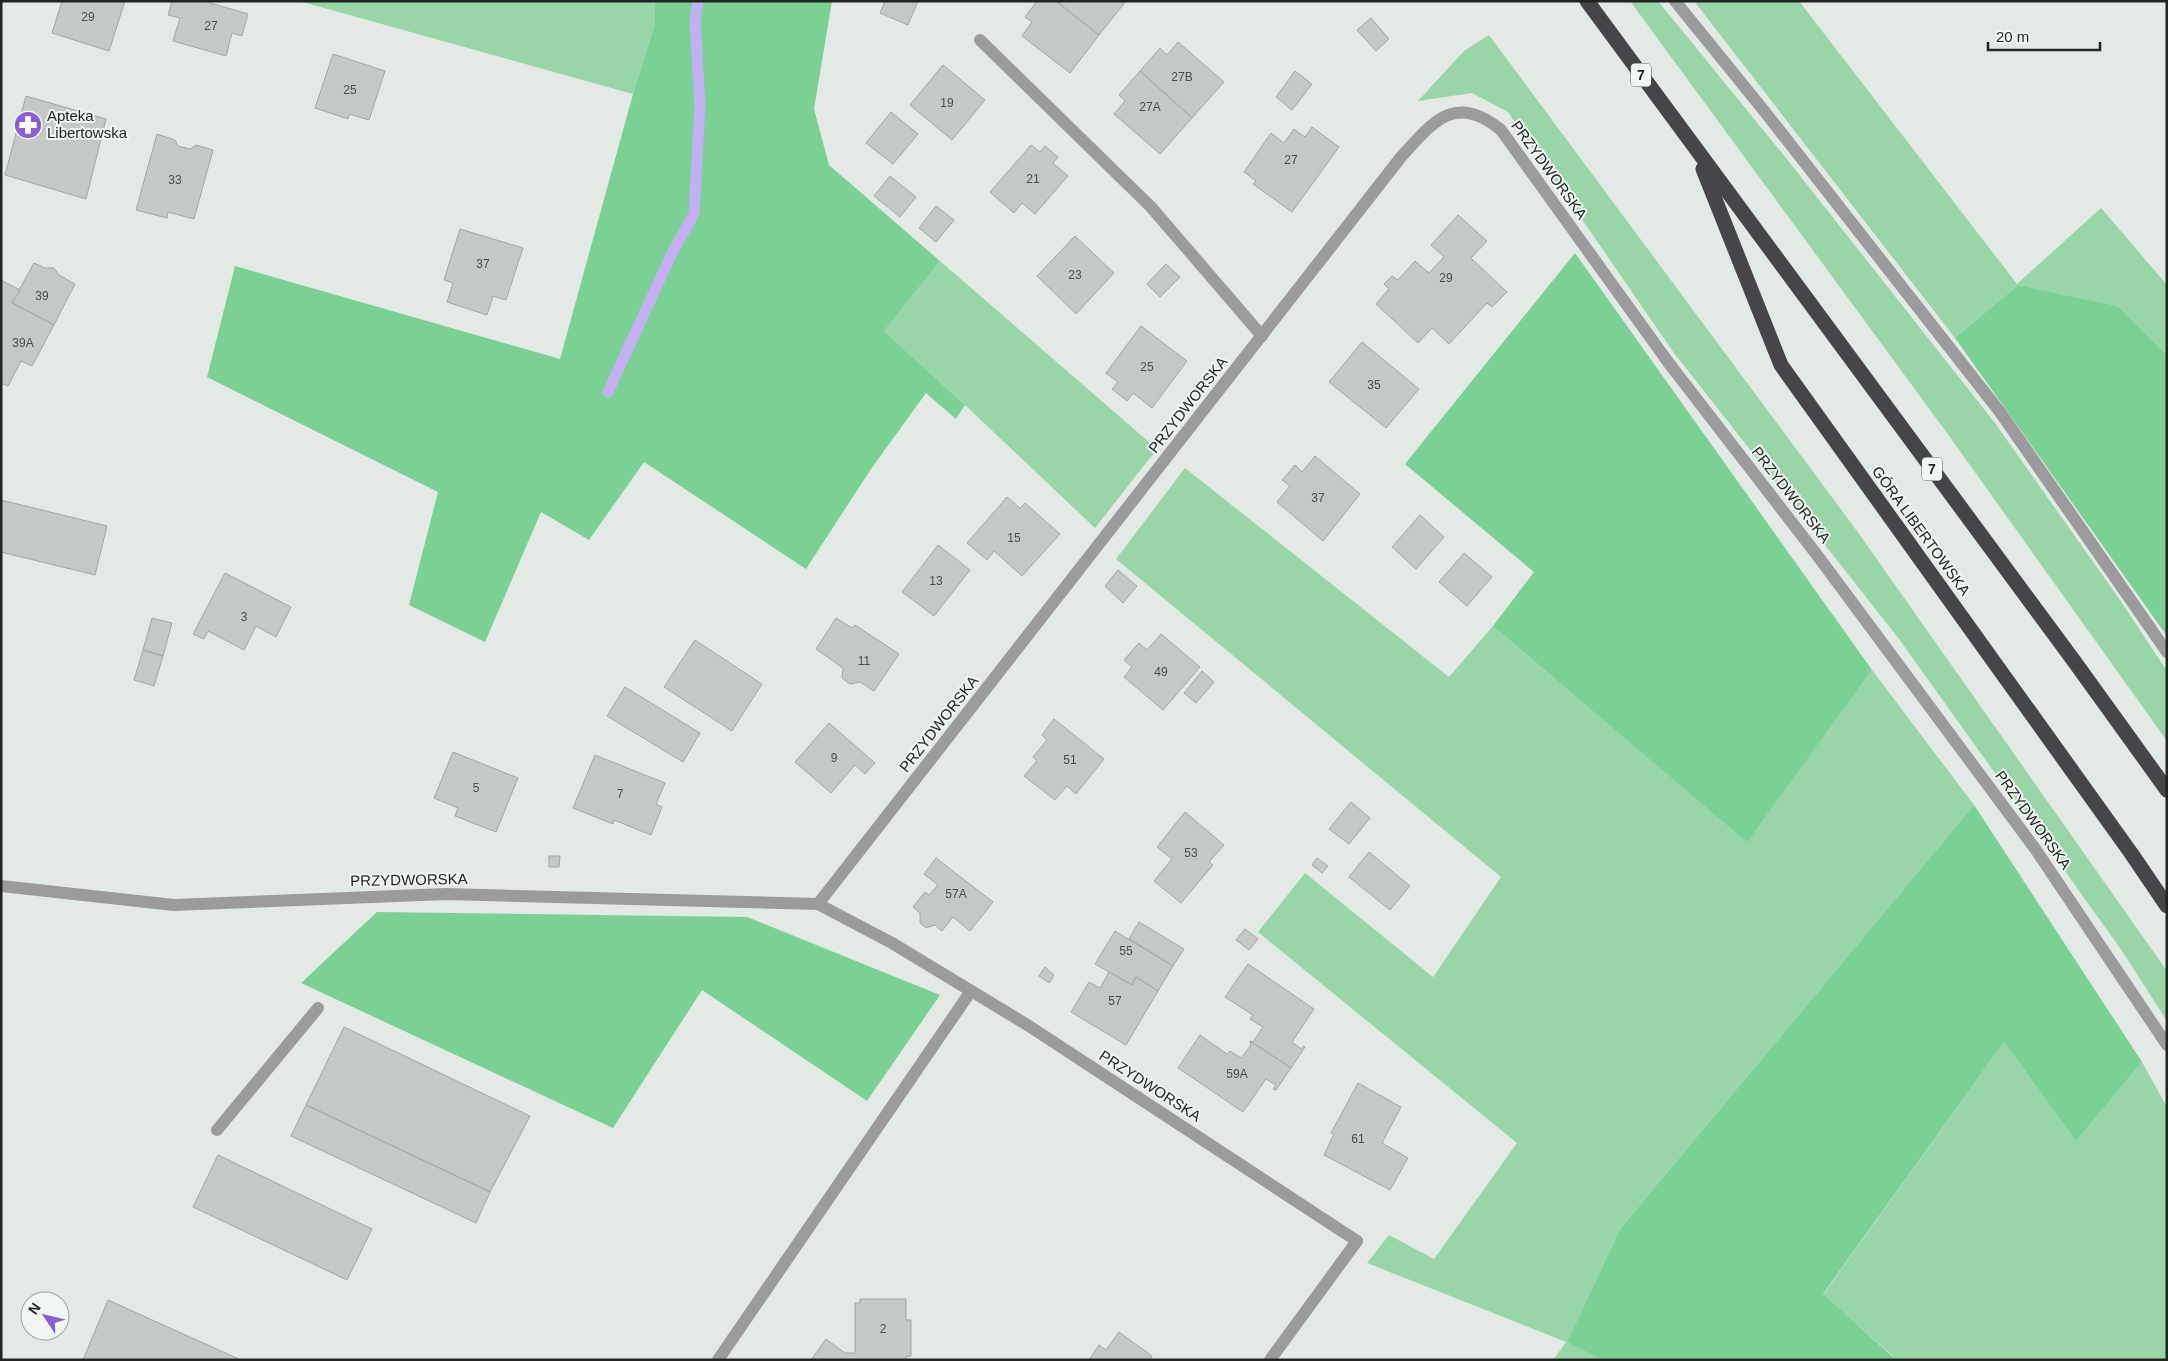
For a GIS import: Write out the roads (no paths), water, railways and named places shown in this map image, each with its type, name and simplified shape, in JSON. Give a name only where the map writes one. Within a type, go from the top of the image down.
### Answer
[{"type":"highway","name":"GÓRA LIBERTOWSKA","points":[[1587,1],[2167,790]]},
{"type":"highway","name":"GÓRA LIBERTOWSKA","points":[[1696,149],[1781,365],[2131,852],[2167,906]]},
{"type":"street","points":[[1674,1],[1765,112],[2000,412],[2167,652]]},
{"type":"street","points":[[980,40],[1151,206],[1262,336]]},
{"type":"street","name":"PRZYDWORSKA","points":[[818,904],[1401,157],[1437,122],[1466,111],[1477,113],[1501,130],[1668,362],[1817,555],[2036,850],[2167,1046]]},
{"type":"street","name":"PRZYDWORSKA","points":[[1,886],[174,905],[446,894],[818,904],[892,943],[1029,1026],[1357,1240],[1270,1360]]},
{"type":"street","points":[[718,1360],[971,992]]},
{"type":"street","points":[[217,1130],[318,1008]]},
{"type":"waterway","points":[[608,392],[673,251],[694,214],[700,106],[695,21],[698,1]]},
{"type":"place","name":"Apteka Libertowska","points":[[28,125]]}]
